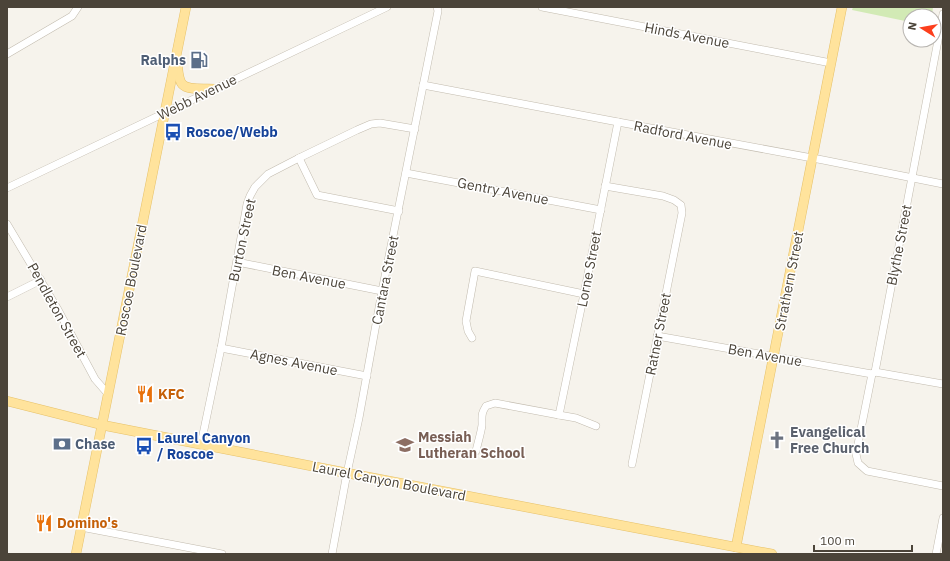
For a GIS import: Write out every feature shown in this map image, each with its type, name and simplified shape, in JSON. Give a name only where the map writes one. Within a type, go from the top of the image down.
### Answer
[{"type":"main road","name":"Roscoe Boulevard","points":[[76,554],[186,7]]},
{"type":"main road","name":"Strathern Street","points":[[736,551],[842,7]]},
{"type":"main road","points":[[176,55],[182,84],[190,88],[214,89]]},
{"type":"main road","name":"Laurel Canyon Boulevard","points":[[7,401],[102,425],[736,551],[772,554]]},
{"type":"street","points":[[7,54],[72,16],[78,7]]},
{"type":"street","name":"Webb Avenue","points":[[7,188],[387,7]]},
{"type":"street","name":"Cantara Street","points":[[332,554],[382,291],[438,11],[437,7]]},
{"type":"street","name":"Hinds Avenue","points":[[542,7],[831,63]]},
{"type":"street","name":"Blythe Street","points":[[943,14],[856,454],[858,463],[867,471],[943,486]]},
{"type":"street","name":"Radford Avenue","points":[[423,85],[943,184]]},
{"type":"street","name":"Lorne Street","points":[[559,414],[618,122]]},
{"type":"street","name":"Burton Street","points":[[201,444],[221,348],[247,204],[255,187],[268,174],[371,124],[380,123],[415,129]]},
{"type":"street","points":[[299,158],[318,195],[399,211]]},
{"type":"street","name":"Gentry Avenue","points":[[406,173],[601,210]]},
{"type":"street","name":"Ratner Street","points":[[605,186],[663,196],[674,200],[681,205],[682,213],[632,464]]},
{"type":"street","name":"Pendleton Street","points":[[7,224],[57,308],[95,379],[108,394]]},
{"type":"street","name":"Ben Avenue","points":[[237,262],[382,291]]},
{"type":"street","points":[[472,338],[468,331],[466,321],[474,271],[584,294]]},
{"type":"street","points":[[7,297],[41,280]]},
{"type":"street","name":"Ben Avenue","points":[[657,336],[943,384]]},
{"type":"street","name":"Agnes Avenue","points":[[221,348],[367,376]]},
{"type":"street","points":[[476,450],[482,425],[481,418],[483,412],[486,406],[495,403],[559,414],[576,418],[596,426]]},
{"type":"street","points":[[936,554],[943,518]]},
{"type":"street","points":[[81,527],[222,554]]},
{"type":"green space","points":[[853,7],[933,7],[902,8],[902,20],[852,10]]},
{"type":"place","name":"Ralphs","points":[[199,60]]},
{"type":"place","name":"Roscoe/Webb","points":[[173,132]]},
{"type":"place","name":"KFC","points":[[145,394]]},
{"type":"place","name":"Evangelical Free Church","points":[[777,440]]},
{"type":"place","name":"Chase","points":[[62,444]]},
{"type":"place","name":"Messiah Lutheran School","points":[[405,445]]},
{"type":"place","name":"Laurel Canyon / Roscoe","points":[[144,446]]},
{"type":"place","name":"Domino's","points":[[44,523]]}]
